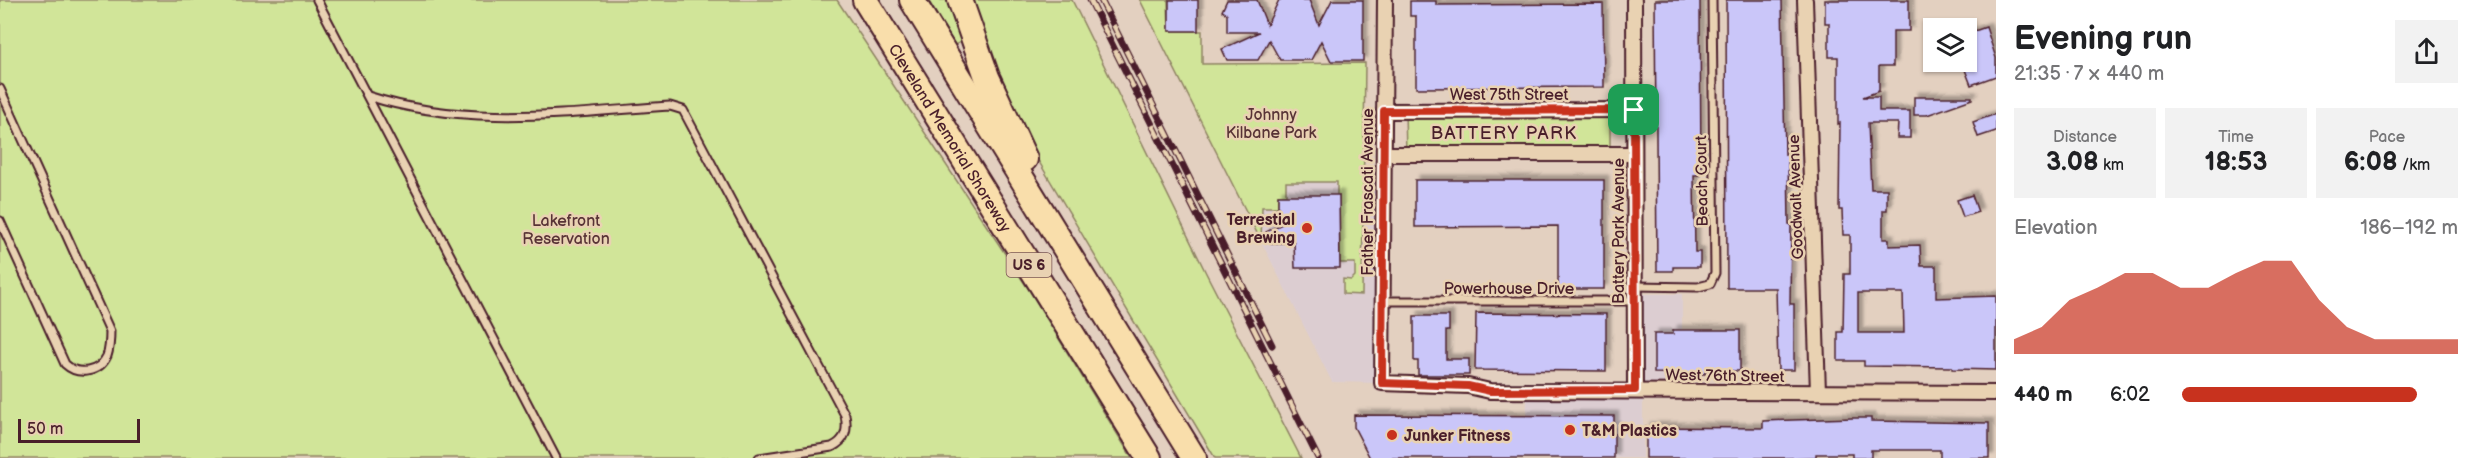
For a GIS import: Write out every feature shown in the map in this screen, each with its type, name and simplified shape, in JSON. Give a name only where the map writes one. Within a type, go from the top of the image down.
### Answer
[{"type":"highway","name":"Cleveland Memorial Shoreway","points":[[865,0],[1149,458]]},
{"type":"highway","name":"US 6","points":[[912,0],[1194,458]]},
{"type":"highway","points":[[960,0],[997,100],[1074,263]]},
{"type":"street","name":"Father Frascati Avenue","points":[[1382,383],[1385,0]]},
{"type":"street","name":"Battery Park Avenue","points":[[1634,0],[1635,390]]},
{"type":"street","name":"Goodwalt Avenue","points":[[1805,0],[1818,392]]},
{"type":"street","name":"West 75th Street","points":[[1384,111],[1634,110]]},
{"type":"street","points":[[1384,154],[1634,154]]},
{"type":"street","name":"West 76th Street","points":[[1382,383],[1468,386],[1490,391],[1996,393]]},
{"type":"lane","points":[[317,0],[555,458]]},
{"type":"lane","name":"Beach Court","points":[[1635,286],[1698,286],[1710,284],[1715,273],[1712,0]]},
{"type":"lane","points":[[0,89],[110,331],[108,353],[98,366],[79,373],[71,370],[65,364],[0,221]]},
{"type":"lane","points":[[368,96],[439,112],[472,115],[558,115],[670,106],[683,110],[845,416],[846,434],[840,443],[832,447],[759,458]]},
{"type":"lane","name":"Powerhouse Drive","points":[[1383,301],[1635,301]]},
{"type":"shaded area","points":[[1363,167],[1384,170],[1382,383],[1332,382],[1261,241],[1262,207],[1278,195],[1285,195],[1286,182],[1363,181]]},
{"type":"shaded area","points":[[1635,294],[1682,294],[1682,391],[1643,390],[1643,458],[1526,458],[1527,391],[1634,390]]},
{"type":"green space","name":"Lakefront Reservation","points":[[0,0],[837,0],[1029,290],[1132,458],[0,458]]},
{"type":"green space","points":[[928,0],[1072,0],[1206,273],[1301,458],[1215,458],[966,39],[955,45]]},
{"type":"green space","name":"Johnny Kilbane Park","points":[[1140,0],[1168,0],[1169,31],[1202,31],[1202,64],[1365,63],[1362,295],[1343,294],[1343,279],[1351,280],[1355,276],[1355,263],[1340,263],[1337,182],[1286,182],[1286,195],[1278,195],[1278,207],[1262,207],[1261,241]]},
{"type":"green space","points":[[1610,110],[1610,154],[1406,154],[1405,111]]},
{"type":"building","points":[[1169,0],[1198,0],[1198,31],[1169,31]]},
{"type":"building","points":[[1227,0],[1257,0],[1267,25],[1279,0],[1309,0],[1319,25],[1332,0],[1363,0],[1363,61],[1331,61],[1321,41],[1311,60],[1280,60],[1269,40],[1258,60],[1227,60],[1222,49],[1259,32],[1227,32],[1227,14],[1222,11]]},
{"type":"building","points":[[1655,0],[1700,0],[1701,175],[1694,175],[1695,252],[1700,252],[1700,267],[1673,267],[1673,271],[1657,271]]},
{"type":"building","points":[[1726,0],[1782,0],[1785,155],[1788,155],[1789,224],[1791,224],[1790,304],[1794,304],[1794,370],[1778,370],[1776,288],[1727,288]]},
{"type":"building","points":[[1825,0],[1909,0],[1909,31],[1893,31],[1893,66],[1879,66],[1879,91],[1863,97],[1879,97],[1879,111],[1910,111],[1910,138],[1897,138],[1898,123],[1868,123],[1871,189],[1887,189],[1887,210],[1883,210],[1883,239],[1889,239],[1889,246],[1920,245],[1921,266],[1936,266],[1936,298],[1996,296],[1996,370],[1864,366],[1864,361],[1838,361],[1838,332],[1843,332],[1844,274],[1850,274],[1850,235],[1843,235],[1842,210],[1839,210],[1838,57],[1829,57],[1829,23],[1825,23]],"holes":[[[1858,293],[1903,293],[1904,333],[1858,333]]]},
{"type":"building","points":[[1410,1],[1436,1],[1436,5],[1603,4],[1604,87],[1416,88],[1416,16],[1410,16]]},
{"type":"building","points":[[1986,27],[1996,58],[1996,76],[1971,85],[1966,72],[1977,72],[1977,30]]},
{"type":"building","points":[[1914,97],[1972,97],[1972,99],[1927,115],[1914,115]]},
{"type":"building","points":[[1996,114],[1996,131],[1978,137],[1973,122]]},
{"type":"building","points":[[1415,180],[1604,180],[1604,289],[1558,289],[1558,226],[1415,227]]},
{"type":"building","name":"Terrestial Brewing","points":[[1278,195],[1339,195],[1340,268],[1295,268],[1294,243],[1271,243],[1266,232],[1282,224],[1278,215]]},
{"type":"building","points":[[1972,195],[1978,212],[1963,217],[1957,200]]},
{"type":"building","points":[[1476,313],[1606,314],[1606,371],[1475,370]]},
{"type":"building","points":[[1414,316],[1449,316],[1449,331],[1446,331],[1446,359],[1469,359],[1469,375],[1418,375],[1418,361],[1414,361]]},
{"type":"building","points":[[1673,330],[1740,330],[1740,371],[1705,371],[1705,374],[1654,373],[1654,334],[1673,334]]},
{"type":"building","points":[[1354,415],[1614,416],[1614,458],[1370,458],[1354,427]]},
{"type":"building","points":[[1871,418],[1871,421],[1989,423],[1989,458],[1940,458],[1940,450],[1871,450],[1871,458],[1852,458],[1852,454],[1816,454],[1816,457],[1785,458],[1646,458],[1646,427],[1763,428],[1763,421]]},
{"type":"railway","points":[[1090,0],[1318,458]]},
{"type":"railway","points":[[1101,0],[1272,345]]},
{"type":"place","name":"Terrestial Brewing","points":[[1307,228]]},
{"type":"place","name":"T&M Plastics","points":[[1570,430]]},
{"type":"place","name":"Junker Fitness","points":[[1392,435]]},
{"type":"district","name":"BATTERY PARK","points":[[1504,133]]},
{"type":"route","points":[[1634,110],[1635,390],[1490,391],[1468,386],[1382,383],[1384,111],[1634,110]]}]
